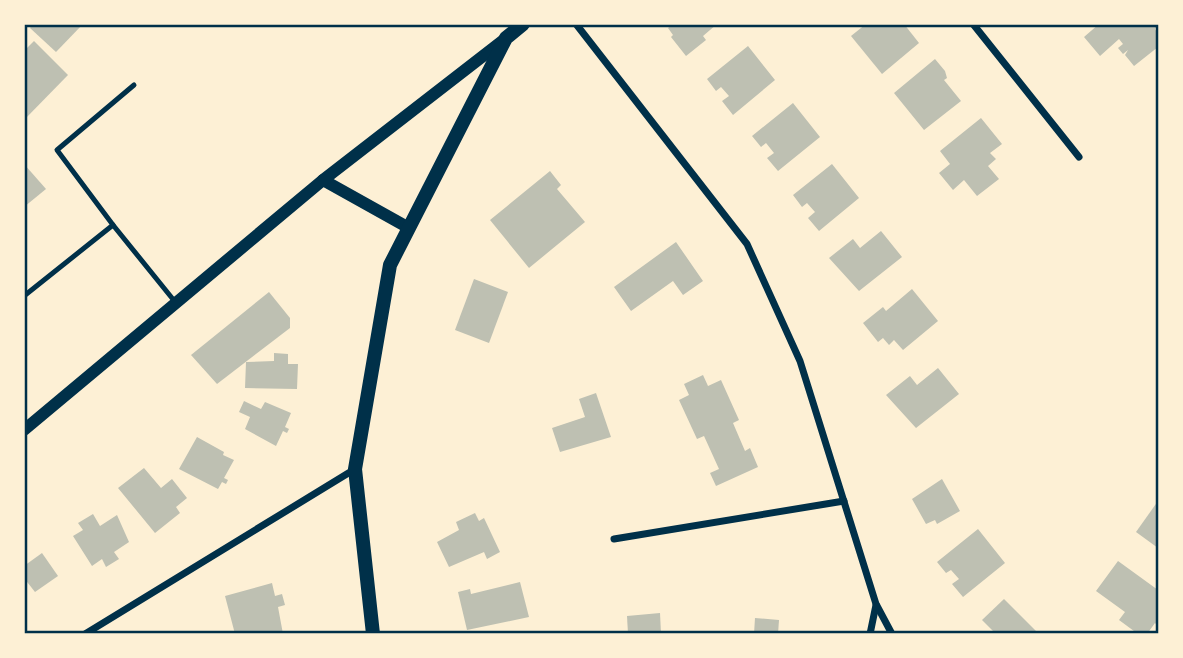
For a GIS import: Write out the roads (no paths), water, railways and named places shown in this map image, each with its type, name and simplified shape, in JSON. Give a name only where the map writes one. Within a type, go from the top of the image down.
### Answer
[{"type":"main road","points":[[373,634],[355,469],[390,265],[506,38],[523,24]]},
{"type":"street","points":[[576,24],[747,244],[800,361],[876,604],[892,634]]},
{"type":"street","points":[[973,24],[1079,157]]},
{"type":"street","points":[[24,430],[323,180],[506,38]]},
{"type":"street","points":[[323,180],[409,228]]},
{"type":"street","points":[[85,634],[355,469]]},
{"type":"street","points":[[614,538],[844,501]]},
{"type":"street","points":[[870,634],[876,604]]},
{"type":"lane","points":[[134,85],[57,150],[176,303]]},
{"type":"lane","points":[[24,296],[113,225]]}]
